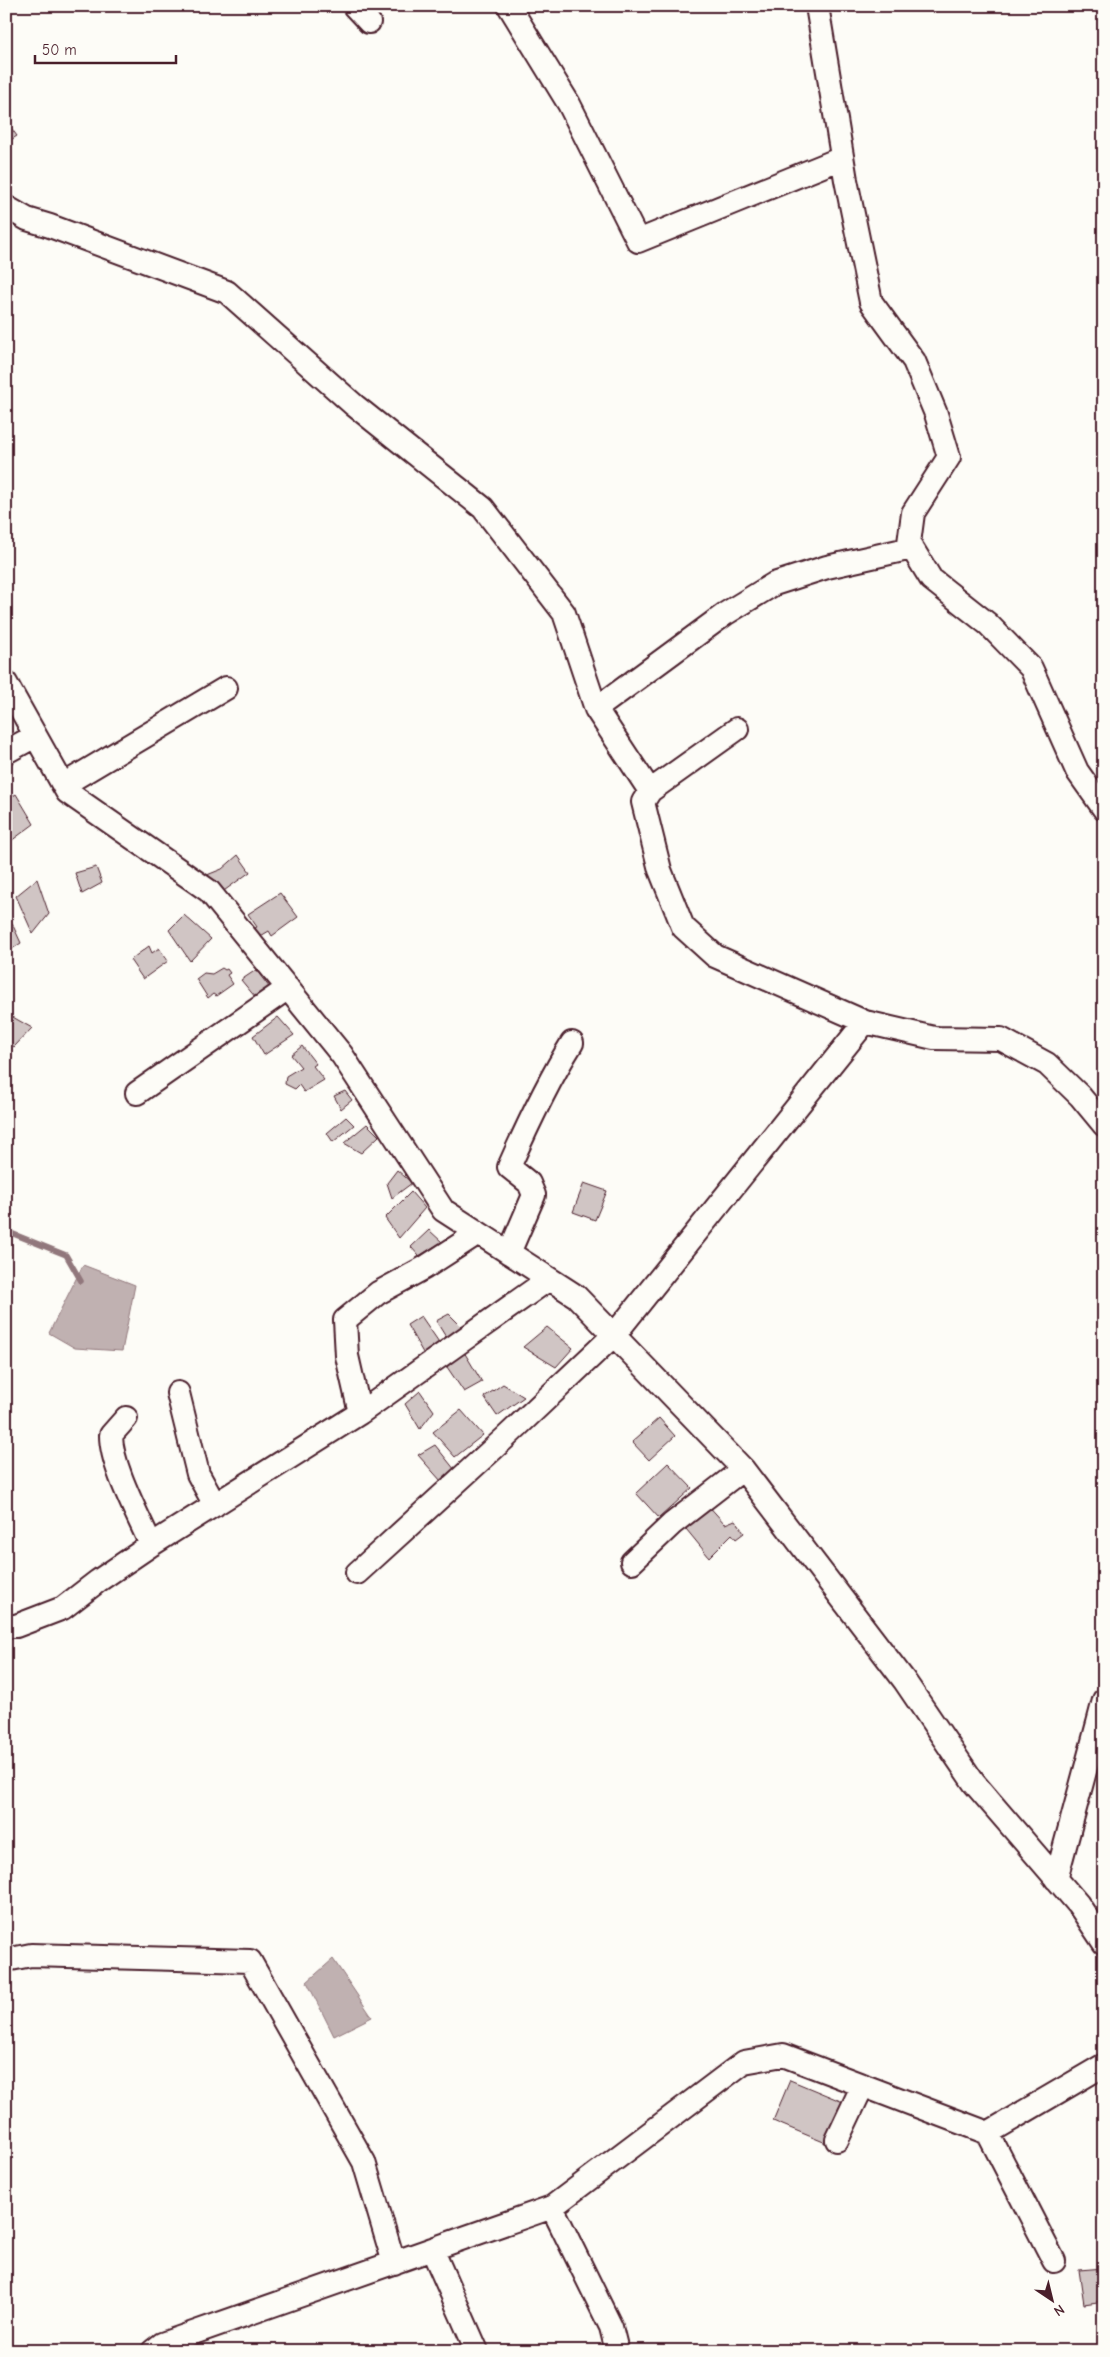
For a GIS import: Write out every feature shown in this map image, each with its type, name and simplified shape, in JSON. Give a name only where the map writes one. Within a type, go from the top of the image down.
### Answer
[{"type":"street","points":[[509,6],[569,104],[638,242],[842,158]]},
{"type":"street","points":[[817,6],[842,158],[870,302],[914,361],[936,414],[949,457],[913,513],[910,543],[931,579],[988,624],[1031,668],[1077,771],[1104,809]]},
{"type":"street","points":[[6,206],[26,220],[50,226],[227,292],[354,405],[483,508],[564,613],[596,709],[650,791]]},
{"type":"street","points":[[596,709],[725,614],[774,584],[827,567],[912,548]]},
{"type":"street","points":[[6,684],[67,792],[209,891],[342,1055],[443,1210],[576,1296],[615,1334],[743,1469],[904,1680],[974,1783],[1078,1904],[1104,1944]]},
{"type":"street","points":[[63,785],[226,688]]},
{"type":"street","points":[[737,729],[650,791],[643,802],[660,870],[684,927],[714,956],[865,1022],[934,1038],[1001,1039],[1047,1064],[1080,1096],[1104,1125]]},
{"type":"street","points":[[6,752],[36,736]]},
{"type":"street","points":[[137,1094],[288,988]]},
{"type":"street","points":[[356,1573],[505,1438],[615,1334],[865,1022]]},
{"type":"street","points":[[509,1253],[534,1195],[528,1183],[509,1167],[552,1074],[572,1043]]},
{"type":"street","points":[[360,1413],[348,1356],[345,1320],[378,1293],[424,1268],[478,1233]]},
{"type":"street","points":[[6,1626],[16,1626],[63,1608],[98,1581],[151,1545],[360,1413],[549,1279]]},
{"type":"street","points":[[178,1393],[198,1474],[215,1505]]},
{"type":"street","points":[[126,1418],[111,1435],[111,1446],[151,1545]]},
{"type":"street","points":[[632,1562],[672,1524],[743,1469]]},
{"type":"street","points":[[1056,1879],[1101,1723],[1104,1700]]},
{"type":"street","points":[[6,1960],[31,1955],[250,1961],[364,2162],[394,2263]]},
{"type":"street","points":[[153,2351],[162,2344],[552,2207],[744,2062],[782,2055],[988,2133],[1054,2261]]},
{"type":"street","points":[[988,2133],[1104,2065]]},
{"type":"street","points":[[836,2140],[863,2086]]},
{"type":"street","points":[[552,2207],[612,2327],[617,2351]]},
{"type":"street","points":[[432,2249],[477,2351]]},
{"type":"shaded area","points":[[83,1265],[135,1285],[122,1351],[75,1348],[49,1333]]},
{"type":"shaded area","points":[[333,1959],[372,2017],[334,2036],[307,1982]]},
{"type":"building","points":[[6,121],[17,136],[6,143]]},
{"type":"building","points":[[16,794],[34,824],[7,844],[6,801]]},
{"type":"building","points":[[238,855],[250,872],[221,893],[207,875],[222,869]]},
{"type":"building","points":[[96,867],[102,883],[82,894],[75,873]]},
{"type":"building","points":[[37,879],[49,914],[33,934],[16,896]]},
{"type":"building","points":[[280,893],[298,917],[272,936],[269,931],[259,937],[253,929],[257,927],[248,914]]},
{"type":"building","points":[[184,915],[211,939],[190,961],[169,930]]},
{"type":"building","points":[[6,917],[9,917],[21,943],[6,953]]},
{"type":"building","points":[[149,946],[152,953],[159,948],[168,961],[143,979],[130,960]]},
{"type":"building","points":[[222,968],[227,969],[230,973],[227,975],[233,984],[216,996],[213,994],[208,998],[196,979],[204,973],[212,974]]},
{"type":"building","points":[[256,970],[270,988],[256,998],[241,980]]},
{"type":"building","points":[[11,1016],[32,1028],[14,1047],[6,1041],[6,1023]]},
{"type":"building","points":[[278,1017],[294,1035],[264,1055],[253,1036]]},
{"type":"building","points":[[302,1046],[316,1064],[313,1066],[324,1080],[304,1092],[299,1085],[295,1089],[285,1084],[286,1076],[301,1067],[291,1055]]},
{"type":"building","points":[[345,1091],[352,1100],[341,1109],[334,1096]]},
{"type":"building","points":[[346,1117],[354,1125],[333,1142],[327,1133]]},
{"type":"building","points":[[367,1124],[379,1136],[361,1153],[344,1143]]},
{"type":"building","points":[[397,1170],[412,1183],[392,1198],[387,1183]]},
{"type":"building","points":[[584,1183],[607,1191],[595,1220],[573,1212]]},
{"type":"building","points":[[411,1192],[425,1208],[399,1238],[385,1218]]},
{"type":"building","points":[[429,1230],[442,1242],[419,1256],[411,1247]]},
{"type":"building","points":[[449,1314],[464,1329],[449,1342],[436,1321]]},
{"type":"building","points":[[421,1316],[443,1348],[426,1358],[407,1325]]},
{"type":"building","points":[[547,1327],[573,1348],[556,1367],[523,1347]]},
{"type":"building","points":[[464,1352],[482,1382],[464,1392],[447,1367]]},
{"type":"building","points":[[503,1384],[524,1397],[497,1416],[484,1397]]},
{"type":"building","points":[[420,1391],[434,1411],[420,1429],[405,1404]]},
{"type":"building","points":[[461,1410],[483,1435],[455,1457],[433,1432]]},
{"type":"building","points":[[659,1418],[675,1436],[649,1460],[632,1442]]},
{"type":"building","points":[[435,1445],[455,1470],[441,1481],[418,1455]]},
{"type":"building","points":[[668,1463],[692,1488],[659,1518],[636,1493]]},
{"type":"building","points":[[706,1503],[725,1524],[735,1520],[744,1533],[736,1539],[732,1534],[709,1557],[682,1524]]},
{"type":"building","points":[[790,2080],[843,2102],[826,2143],[773,2121]]},
{"type":"building","points":[[1104,2268],[1104,2301],[1084,2304],[1079,2270]]},
{"type":"waterway","points":[[6,1231],[66,1255],[81,1281]]}]
